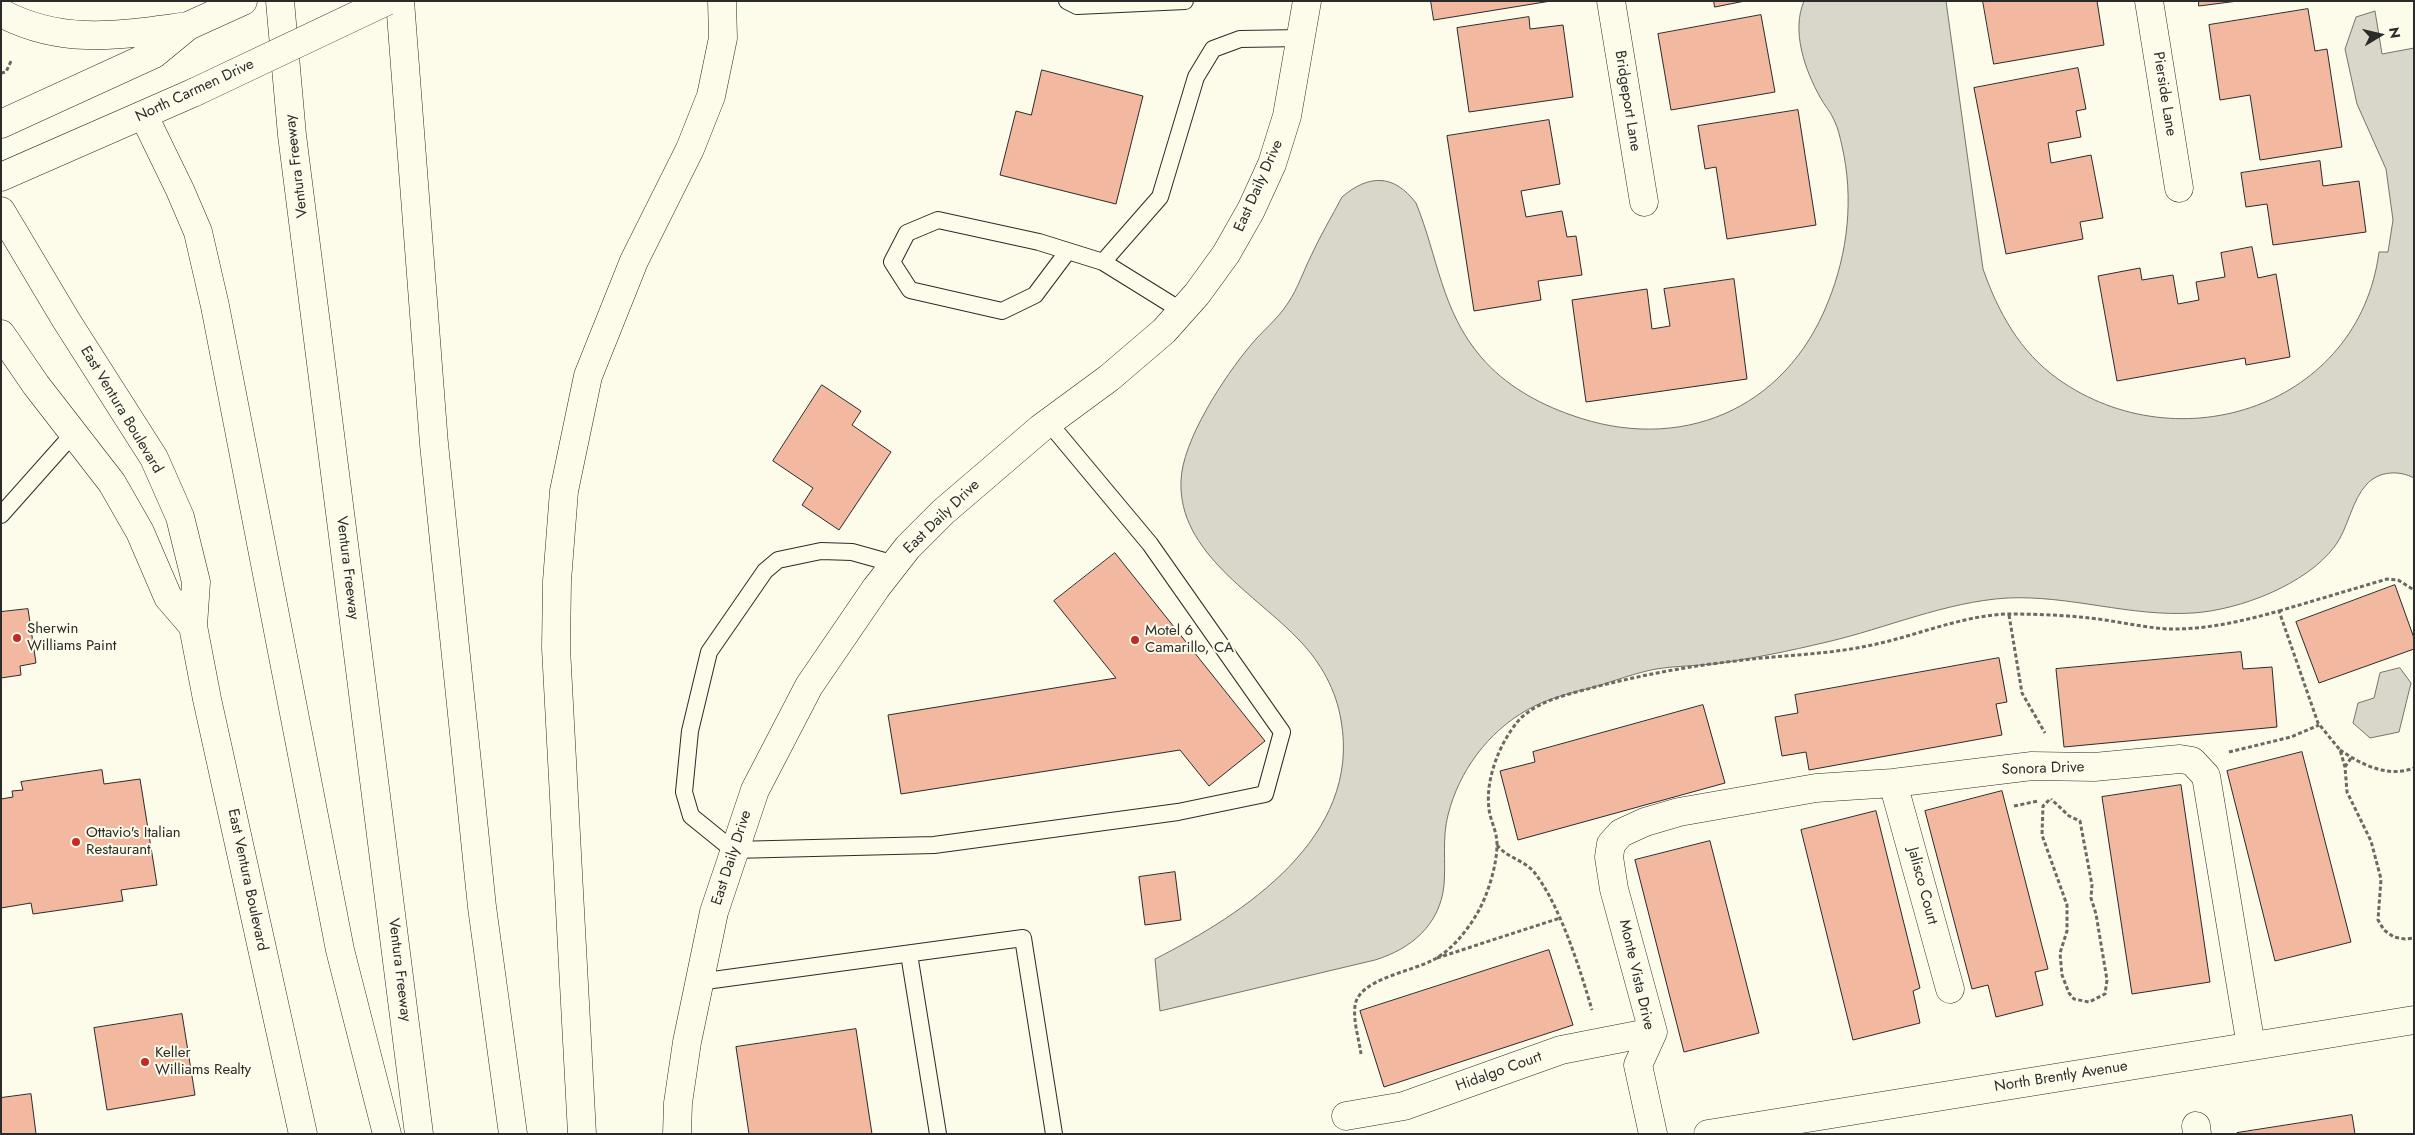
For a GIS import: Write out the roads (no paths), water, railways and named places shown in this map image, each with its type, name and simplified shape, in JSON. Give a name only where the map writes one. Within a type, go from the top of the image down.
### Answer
[{"type":"main road","points":[[1,124],[154,54],[188,26],[243,1]]},
{"type":"main road","name":"Ventura Freeway","points":[[280,1],[292,135],[420,1134]]},
{"type":"main road","name":"North Carmen Drive","points":[[1,177],[144,116],[387,1]]},
{"type":"main road","points":[[400,1],[434,444],[482,907],[513,1134]]},
{"type":"main road","points":[[582,1134],[556,648],[556,581],[564,491],[588,376],[634,262],[690,149],[711,96],[723,38],[722,1]]},
{"type":"main road","name":"East Daily Drive","points":[[677,1134],[681,1086],[698,982],[714,912],[733,850],[755,790],[809,686],[895,564],[943,512],[1049,423],[1109,378],[1164,331],[1197,294],[1226,254],[1251,210],[1272,164],[1287,116],[1307,1]]},
{"type":"main road","name":"Bridgeport Lane","points":[[1611,1],[1644,202]]},
{"type":"main road","name":"Pierside Lane","points":[[2150,1],[2178,188]]},
{"type":"main road","points":[[1,13],[23,24],[75,36],[112,36],[188,26]]},
{"type":"main road","points":[[144,116],[198,232],[215,306],[340,950],[387,1134]]},
{"type":"main road","name":"East Ventura Boulevard","points":[[1,211],[66,320],[154,458],[180,517],[196,582],[193,626],[256,925],[303,1134]]},
{"type":"main road","name":"East Ventura Boulevard","points":[[1,334],[36,385],[112,484],[140,532],[168,597],[193,626]]},
{"type":"main road","name":"Sonora Drive","points":[[1611,844],[1621,834],[1645,822],[1679,812],[1816,788],[1893,783],[2048,766],[2094,767],[2164,759],[2192,761],[2206,776],[2251,1046]]},
{"type":"main road","name":"Jalisco Court","points":[[1893,783],[1950,989]]},
{"type":"main road","name":"Monte Vista Drive","points":[[1611,844],[1608,857],[1614,889],[1653,1032],[1638,1065],[1653,1134]]},
{"type":"main road","name":"North Brently Avenue","points":[[1708,1134],[2414,1020]]},
{"type":"main road","name":"Hidalgo Court","points":[[1346,1116],[1404,1106],[1561,1050],[1653,1032]]},
{"type":"lane","points":[[1067,1],[1077,6],[1185,1]]},
{"type":"lane","points":[[1103,262],[1160,197],[1196,77],[1213,49],[1240,39],[1302,38]]},
{"type":"lane","points":[[1068,251],[1035,294],[1002,311],[910,290],[892,262],[907,233],[938,220],[1038,242],[1068,251],[1103,262],[1182,311]]},
{"type":"lane","points":[[895,564],[852,552],[821,551],[778,560],[765,571],[709,652],[690,731],[684,792],[691,816],[733,850],[934,845],[1178,812],[1265,794],[1282,732],[1150,544],[1049,423]]},
{"type":"lane","points":[[1,515],[73,434]]},
{"type":"lane","points":[[698,982],[1023,938],[1054,1134]]},
{"type":"lane","points":[[909,954],[938,1134]]},
{"type":"place","name":"Sherwin Williams Paint","points":[[17,638]]},
{"type":"place","name":"Motel 6 Camarillo, CA","points":[[1135,640]]},
{"type":"place","name":"Ottavio's Italian Restaurant","points":[[76,842]]},
{"type":"place","name":"Keller Williams Realty","points":[[145,1062]]}]
